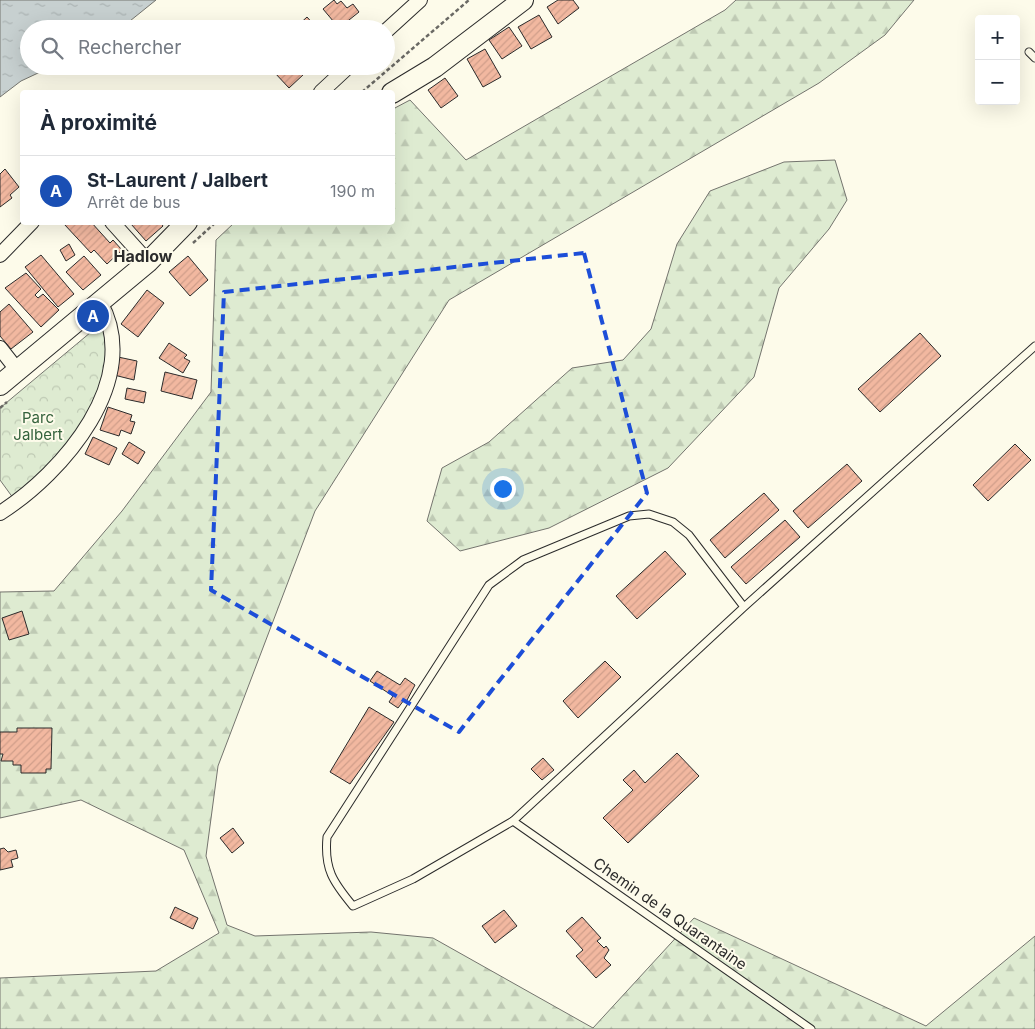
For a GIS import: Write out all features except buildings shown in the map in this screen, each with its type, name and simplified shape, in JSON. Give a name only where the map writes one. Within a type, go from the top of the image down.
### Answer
[{"type":"street","points":[[395,23],[420,0]]},
{"type":"street","points":[[395,91],[435,67],[523,0]]},
{"type":"street","points":[[323,90],[339,75]]},
{"type":"street","points":[[0,255],[29,225]]},
{"type":"street","points":[[115,225],[148,262]]},
{"type":"street","points":[[0,385],[148,262],[185,225]]},
{"type":"street","points":[[0,512],[16,502],[55,465],[79,439],[96,411],[108,383],[113,355],[113,331],[109,318],[100,302]]},
{"type":"street","points":[[0,348],[18,371]]},
{"type":"lane","points":[[1029,52],[1035,58]]},
{"type":"lane","points":[[744,607],[689,535],[673,522],[649,514],[629,516],[523,560],[511,568],[489,585],[327,837],[328,866],[334,883],[353,906],[413,880],[514,821],[744,607],[1035,346]]},
{"type":"lane","name":"Chemin de la Quarantaine","points":[[514,821],[811,1029]]},
{"type":"path","points":[[395,64],[469,0]]},
{"type":"path","points":[[364,90],[382,75]]},
{"type":"highlighted area","points":[[584,253],[647,493],[459,732],[211,590],[224,292]]},
{"type":"green space","points":[[736,0],[914,0],[885,35],[819,83],[449,300],[315,511],[218,766],[206,856],[227,925],[255,936],[371,932],[433,938],[593,1028],[694,918],[926,1026],[1035,936],[1035,1029],[0,1029],[0,978],[156,971],[219,933],[184,850],[81,800],[0,818],[0,592],[54,591],[122,511],[211,392],[216,240],[232,225],[395,225],[395,108],[410,100],[466,160],[725,10]]},
{"type":"green space","points":[[835,160],[847,200],[829,229],[779,288],[754,377],[668,468],[549,528],[460,551],[427,521],[442,468],[489,442],[572,368],[623,360],[651,329],[677,244],[710,191],[784,162]]},
{"type":"green space","name":"Parc Jalbert","points":[[109,317],[113,331],[96,411],[16,502],[0,480],[0,408]]},
{"type":"water","points":[[0,0],[156,0],[131,20],[20,20],[20,75],[34,75],[21,81],[0,97]]},
{"type":"place","name":"St-Laurent / Jalbert","points":[[93,316]]},
{"type":"district","name":"Hadlow","points":[[143,256]]}]
